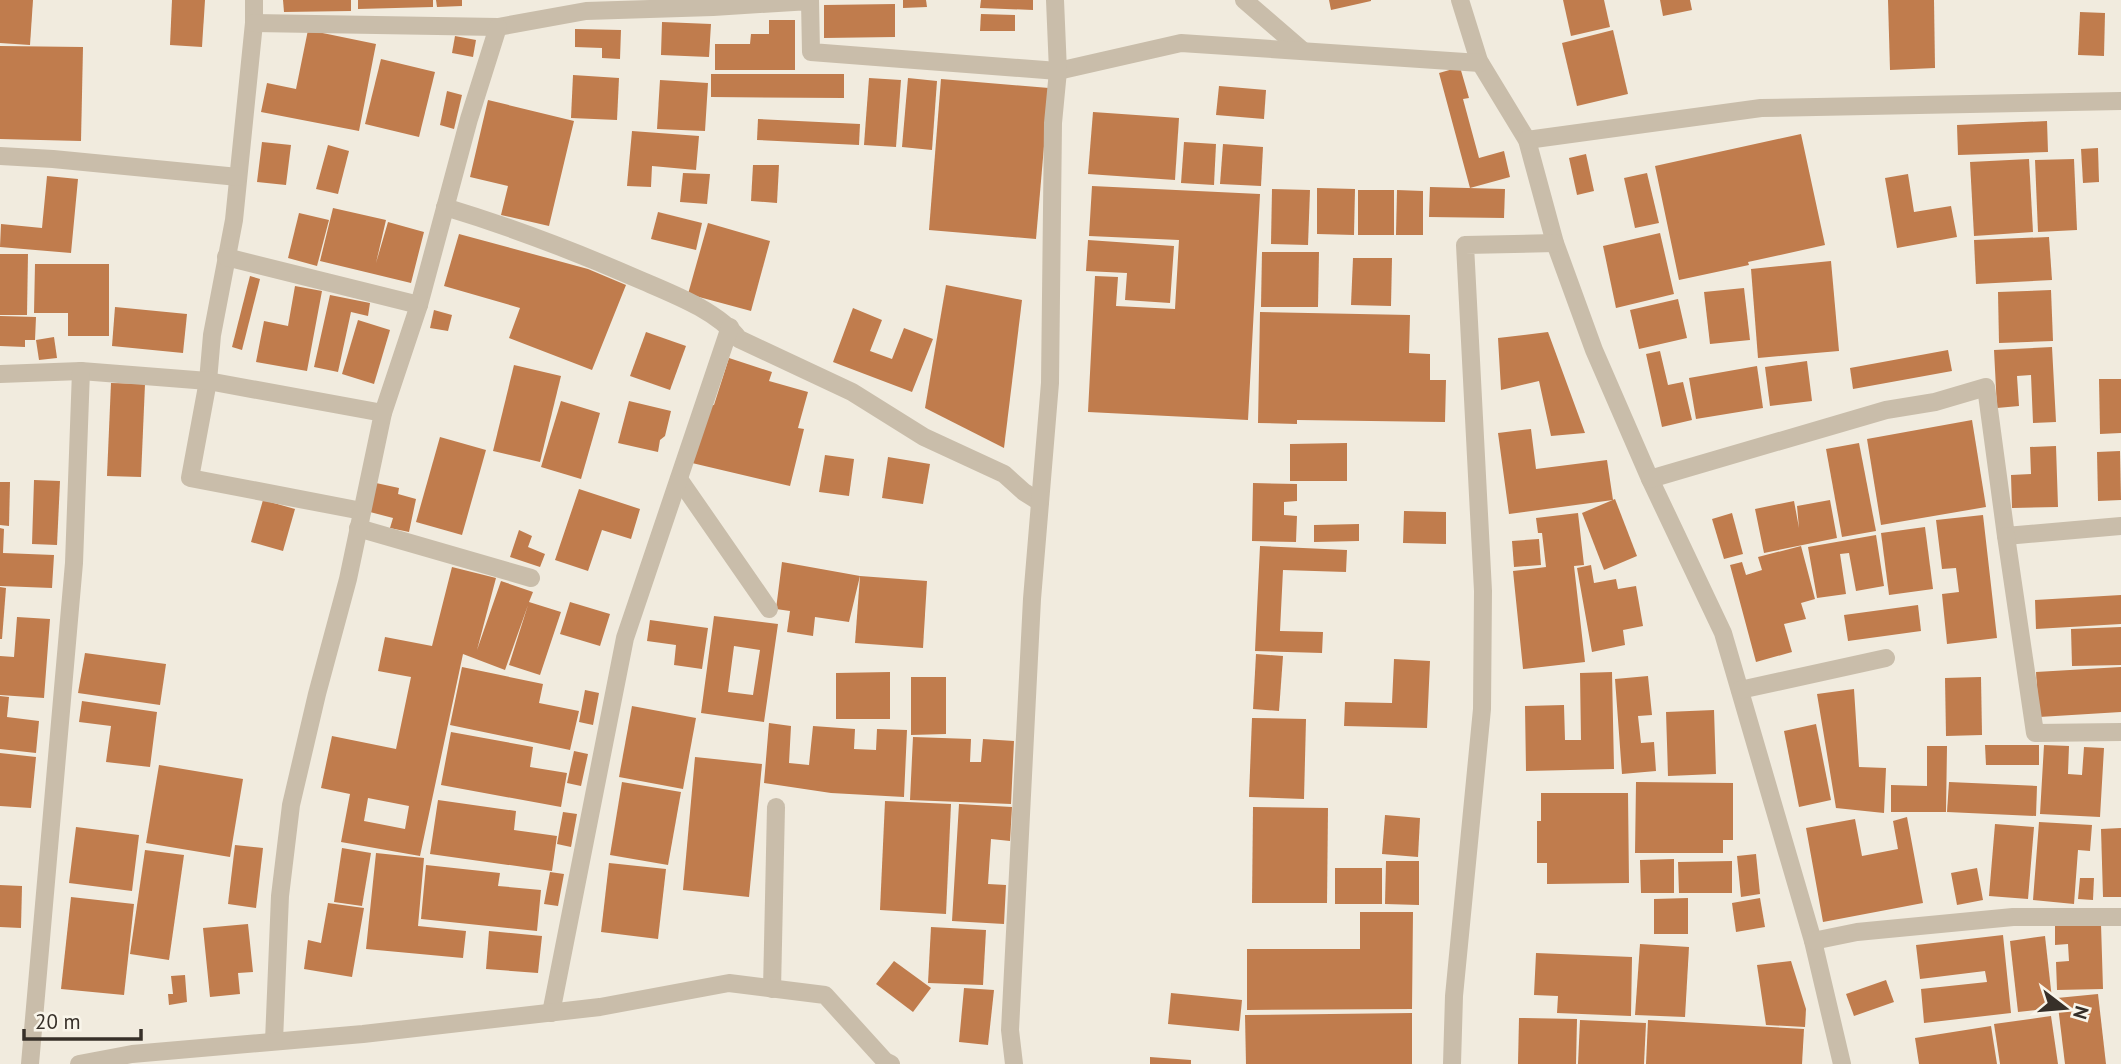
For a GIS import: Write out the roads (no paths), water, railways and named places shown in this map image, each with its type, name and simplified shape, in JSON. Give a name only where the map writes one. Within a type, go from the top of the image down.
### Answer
[{"type":"street","points":[[254,0],[254,23],[233,220],[190,478],[360,520],[531,578]]},
{"type":"street","points":[[1014,1064],[1010,1030],[1032,598],[1050,383],[1053,136],[1058,71],[1055,0]]},
{"type":"street","points":[[1244,0],[1302,50]]},
{"type":"street","points":[[1461,0],[1480,63],[1527,140],[1555,243],[1594,350],[1650,479],[1723,632],[1812,941],[1842,1064]]},
{"type":"street","points":[[254,23],[498,27],[586,11],[810,1],[811,52],[1058,71],[1181,43],[1480,63]]},
{"type":"street","points":[[274,1041],[280,896],[291,805],[383,413],[419,305],[469,119],[498,27]]},
{"type":"street","points":[[1527,140],[1760,108],[2121,102]]},
{"type":"street","points":[[0,156],[238,177]]},
{"type":"street","points":[[445,207],[565,247],[679,296],[730,327],[739,339],[852,392],[924,437],[1004,474],[1040,502]]},
{"type":"street","points":[[1452,1064],[1454,996],[1482,709],[1483,591],[1465,245],[1555,243]]},
{"type":"street","points":[[226,257],[419,305]]},
{"type":"street","points":[[551,1013],[625,638],[730,327]]},
{"type":"street","points":[[0,374],[81,371],[208,382],[383,413]]},
{"type":"street","points":[[30,1064],[74,563],[81,371]]},
{"type":"street","points":[[1650,479],[1886,410],[1935,402],[1986,387],[2035,733],[2121,732]]},
{"type":"street","points":[[678,479],[769,609]]},
{"type":"street","points":[[2006,536],[2121,526]]},
{"type":"street","points":[[1740,690],[1886,658]]},
{"type":"street","points":[[772,989],[776,807]]},
{"type":"street","points":[[1812,941],[1857,932],[2013,917],[2121,917]]},
{"type":"street","points":[[79,1064],[132,1054],[363,1034],[600,1007],[729,984],[825,995],[888,1063]]}]
